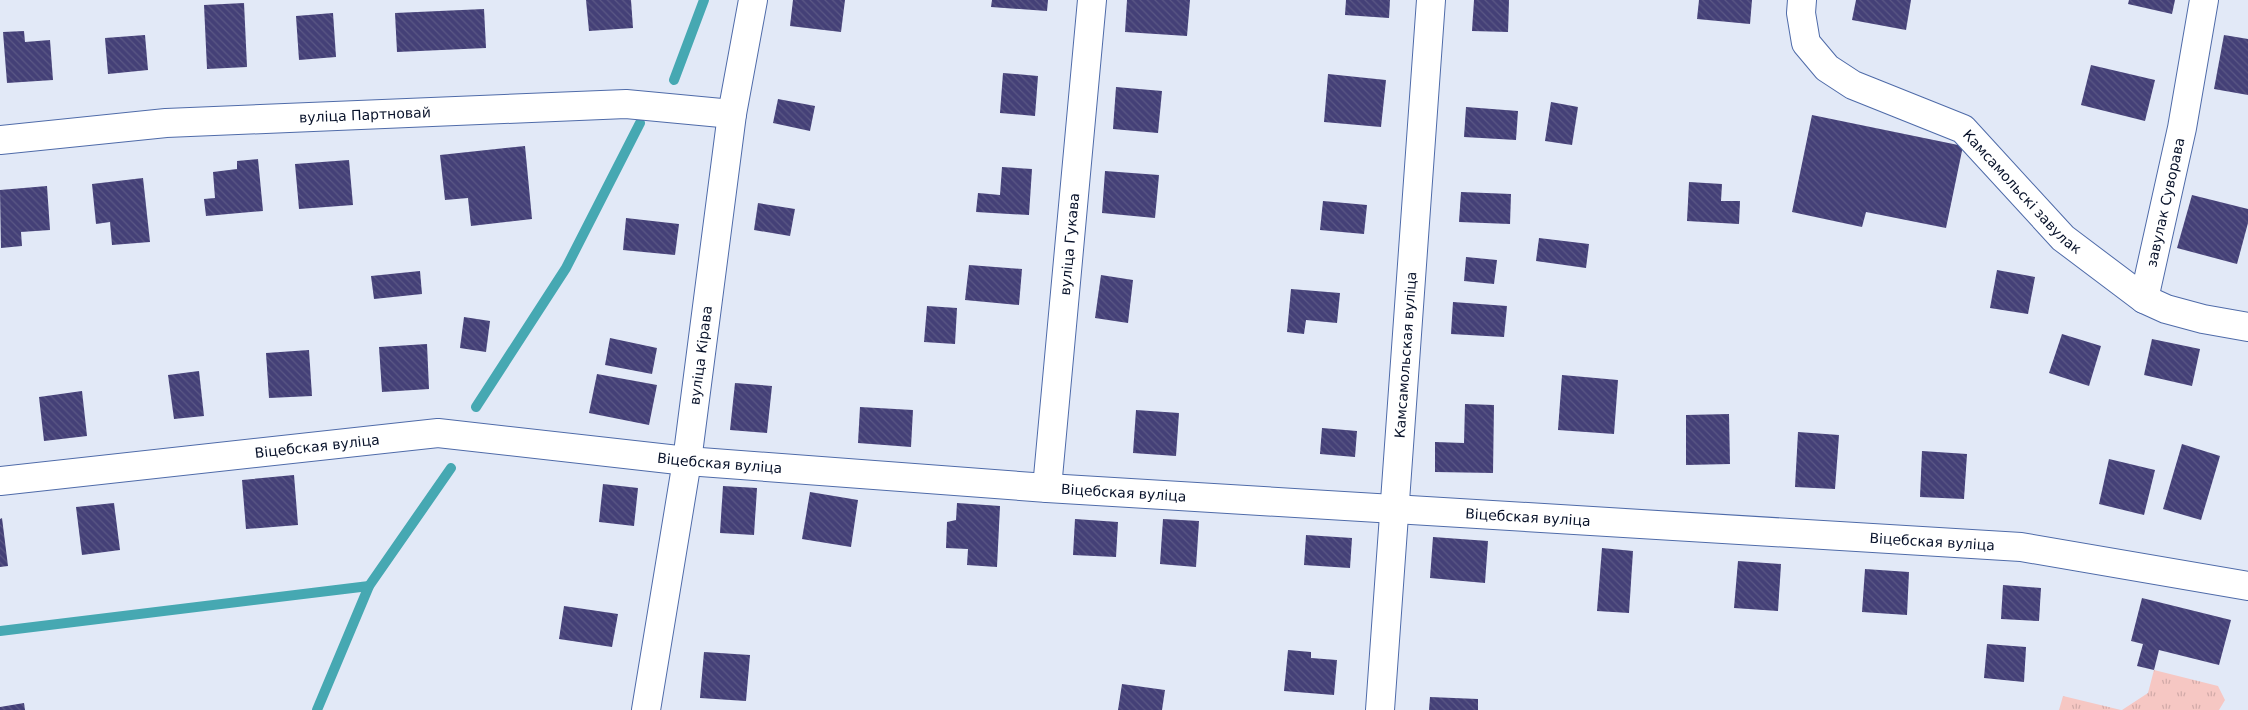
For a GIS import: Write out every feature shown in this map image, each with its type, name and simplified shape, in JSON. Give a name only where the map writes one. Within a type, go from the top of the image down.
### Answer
[{"type":"street","name":"вуліца Кірава","points":[[646,710],[687,460],[732,114],[752,0]]},
{"type":"street","name":"вуліца Гукава","points":[[1047,488],[1092,0]]},
{"type":"street","name":"Камсамольская вуліца","points":[[1380,710],[1430,0]]},
{"type":"street","name":"Камсамольскі завулак","points":[[1802,0],[1801,13],[1806,42],[1827,68],[1853,85],[1962,129],[2063,238],[2144,299]]},
{"type":"street","name":"завулак Суворава","points":[[2144,299],[2182,128],[2204,0]]},
{"type":"street","name":"вуліца Партновай","points":[[0,140],[166,123],[626,104],[732,114]]},
{"type":"street","points":[[2144,299],[2166,309],[2248,328]]},
{"type":"street","name":"Віцебская вуліца","points":[[0,481],[438,433],[687,460],[1047,488],[2020,548],[2248,586]]},
{"type":"green space","points":[[2154,670],[2218,686],[2225,700],[2219,710],[2122,710],[2148,693]]},
{"type":"green space","points":[[2063,696],[2121,710],[2059,710]]},
{"type":"building","points":[[586,0],[631,0],[633,28],[589,31]]},
{"type":"building","points":[[793,0],[845,0],[841,32],[790,26]]},
{"type":"building","points":[[992,0],[1048,0],[1047,11],[991,7]]},
{"type":"building","points":[[1127,0],[1190,0],[1187,36],[1125,32]]},
{"type":"building","points":[[1346,0],[1390,0],[1389,18],[1345,15]]},
{"type":"building","points":[[1474,0],[1509,0],[1508,32],[1472,31]]},
{"type":"building","points":[[1699,0],[1752,0],[1750,24],[1697,19]]},
{"type":"building","points":[[1856,0],[1911,0],[1906,30],[1852,20]]},
{"type":"building","points":[[2129,0],[2175,0],[2172,14],[2128,4]]},
{"type":"building","points":[[244,3],[247,67],[207,69],[204,5]]},
{"type":"building","points":[[484,9],[486,48],[397,52],[395,13]]},
{"type":"building","points":[[333,13],[336,57],[299,60],[296,16]]},
{"type":"building","points":[[24,31],[25,42],[50,40],[53,80],[7,83],[3,32]]},
{"type":"building","points":[[145,35],[148,70],[108,74],[105,38]]},
{"type":"building","points":[[2224,35],[2248,39],[2248,95],[2214,89]]},
{"type":"building","points":[[2091,65],[2155,80],[2145,121],[2081,105]]},
{"type":"building","points":[[1003,73],[1038,76],[1035,116],[1000,113]]},
{"type":"building","points":[[1328,74],[1386,80],[1381,127],[1324,122]]},
{"type":"building","points":[[1116,87],[1162,91],[1158,133],[1113,129]]},
{"type":"building","points":[[778,99],[815,106],[810,131],[773,123]]},
{"type":"building","points":[[1551,102],[1578,107],[1572,145],[1545,141]]},
{"type":"building","points":[[1466,107],[1518,111],[1516,140],[1464,137]]},
{"type":"building","points":[[1812,115],[1963,146],[1946,228],[1866,212],[1862,227],[1792,212]]},
{"type":"building","points":[[525,146],[532,219],[471,226],[468,198],[445,200],[440,155]]},
{"type":"building","points":[[258,159],[263,211],[206,216],[204,199],[215,198],[213,172],[237,169],[237,161]]},
{"type":"building","points":[[349,160],[353,205],[299,209],[295,164]]},
{"type":"building","points":[[1002,167],[1032,169],[1029,215],[976,212],[978,193],[1000,195]]},
{"type":"building","points":[[1105,171],[1159,175],[1155,218],[1102,213]]},
{"type":"building","points":[[143,178],[150,242],[112,245],[110,222],[96,224],[92,184]]},
{"type":"building","points":[[1689,182],[1722,184],[1721,201],[1740,201],[1739,224],[1687,221]]},
{"type":"building","points":[[47,186],[50,230],[21,232],[22,246],[1,248],[0,190]]},
{"type":"building","points":[[1461,192],[1511,194],[1510,224],[1459,222]]},
{"type":"building","points":[[2192,195],[2248,209],[2248,223],[2237,264],[2177,248]]},
{"type":"building","points":[[1323,201],[1367,205],[1364,234],[1320,230]]},
{"type":"building","points":[[758,203],[795,209],[790,236],[754,230]]},
{"type":"building","points":[[626,218],[679,224],[675,255],[623,250]]},
{"type":"building","points":[[1539,238],[1589,244],[1586,268],[1536,261]]},
{"type":"building","points":[[1466,257],[1497,260],[1494,284],[1464,281]]},
{"type":"building","points":[[969,265],[1022,269],[1019,305],[965,300]]},
{"type":"building","points":[[1997,270],[2035,277],[2028,314],[1990,308]]},
{"type":"building","points":[[420,271],[422,294],[374,299],[371,276]]},
{"type":"building","points":[[1101,275],[1133,280],[1128,323],[1095,318]]},
{"type":"building","points":[[1291,289],[1340,293],[1337,323],[1306,320],[1304,334],[1287,332]]},
{"type":"building","points":[[1453,302],[1507,306],[1504,337],[1451,334]]},
{"type":"building","points":[[927,306],[957,308],[955,344],[924,342]]},
{"type":"building","points":[[464,317],[490,321],[486,352],[460,348]]},
{"type":"building","points":[[2062,334],[2101,346],[2089,386],[2049,373]]},
{"type":"building","points":[[610,338],[657,348],[652,374],[605,365]]},
{"type":"building","points":[[2152,339],[2200,349],[2192,386],[2144,375]]},
{"type":"building","points":[[427,344],[429,389],[382,392],[379,347]]},
{"type":"building","points":[[309,350],[312,396],[269,398],[266,353]]},
{"type":"building","points":[[199,371],[204,416],[174,419],[168,375]]},
{"type":"building","points":[[597,374],[657,385],[649,425],[589,413]]},
{"type":"building","points":[[1562,375],[1618,380],[1614,434],[1558,430]]},
{"type":"building","points":[[735,383],[772,386],[767,433],[730,430]]},
{"type":"building","points":[[82,391],[87,436],[44,441],[39,397]]},
{"type":"building","points":[[1465,404],[1494,405],[1493,473],[1435,472],[1435,442],[1464,443]]},
{"type":"building","points":[[860,407],[913,410],[911,447],[858,443]]},
{"type":"building","points":[[1136,410],[1179,413],[1176,456],[1133,453]]},
{"type":"building","points":[[1729,414],[1730,464],[1686,465],[1686,415]]},
{"type":"building","points":[[1322,428],[1357,431],[1355,457],[1320,454]]},
{"type":"building","points":[[1798,432],[1839,435],[1835,489],[1795,487]]},
{"type":"building","points":[[2182,444],[2220,456],[2201,520],[2163,509]]},
{"type":"building","points":[[1922,451],[1967,454],[1964,499],[1920,497]]},
{"type":"building","points":[[2109,459],[2155,470],[2144,515],[2099,504]]},
{"type":"building","points":[[294,475],[298,525],[246,529],[242,480]]},
{"type":"building","points":[[603,484],[638,488],[634,526],[599,522]]},
{"type":"building","points":[[723,486],[757,488],[754,535],[720,533]]},
{"type":"building","points":[[810,492],[858,500],[851,547],[802,539]]},
{"type":"building","points":[[114,503],[120,550],[82,555],[76,507]]},
{"type":"building","points":[[957,503],[1000,506],[997,567],[967,565],[968,549],[946,548],[947,522],[956,520]]},
{"type":"building","points":[[2,518],[8,566],[0,567],[0,519]]},
{"type":"building","points":[[1075,519],[1118,522],[1116,557],[1073,555]]},
{"type":"building","points":[[1163,519],[1199,521],[1196,567],[1160,564]]},
{"type":"building","points":[[1306,535],[1352,538],[1350,568],[1304,565]]},
{"type":"building","points":[[1433,537],[1488,541],[1485,583],[1430,578]]},
{"type":"building","points":[[1602,548],[1633,551],[1629,613],[1597,611]]},
{"type":"building","points":[[1738,561],[1781,564],[1778,611],[1734,608]]},
{"type":"building","points":[[1865,569],[1909,572],[1907,615],[1862,612]]},
{"type":"building","points":[[2003,585],[2041,588],[2039,621],[2001,619]]},
{"type":"building","points":[[2142,598],[2231,620],[2219,665],[2159,650],[2154,670],[2137,666],[2143,644],[2131,641]]},
{"type":"building","points":[[564,606],[618,614],[612,647],[559,639]]},
{"type":"building","points":[[1987,644],[2026,647],[2024,682],[1984,678]]},
{"type":"building","points":[[1288,650],[1311,652],[1311,658],[1337,660],[1334,695],[1284,691]]},
{"type":"building","points":[[704,652],[750,655],[746,701],[700,698]]},
{"type":"building","points":[[1122,684],[1165,690],[1162,710],[1118,710]]},
{"type":"building","points":[[1430,697],[1478,699],[1478,710],[1429,710]]},
{"type":"building","points":[[24,703],[25,710],[0,710],[0,707]]},
{"type":"waterway","points":[[674,80],[704,0]]},
{"type":"waterway","points":[[476,407],[566,268],[640,123]]},
{"type":"waterway","points":[[317,710],[369,586],[451,468]]},
{"type":"waterway","points":[[0,631],[369,586]]}]
